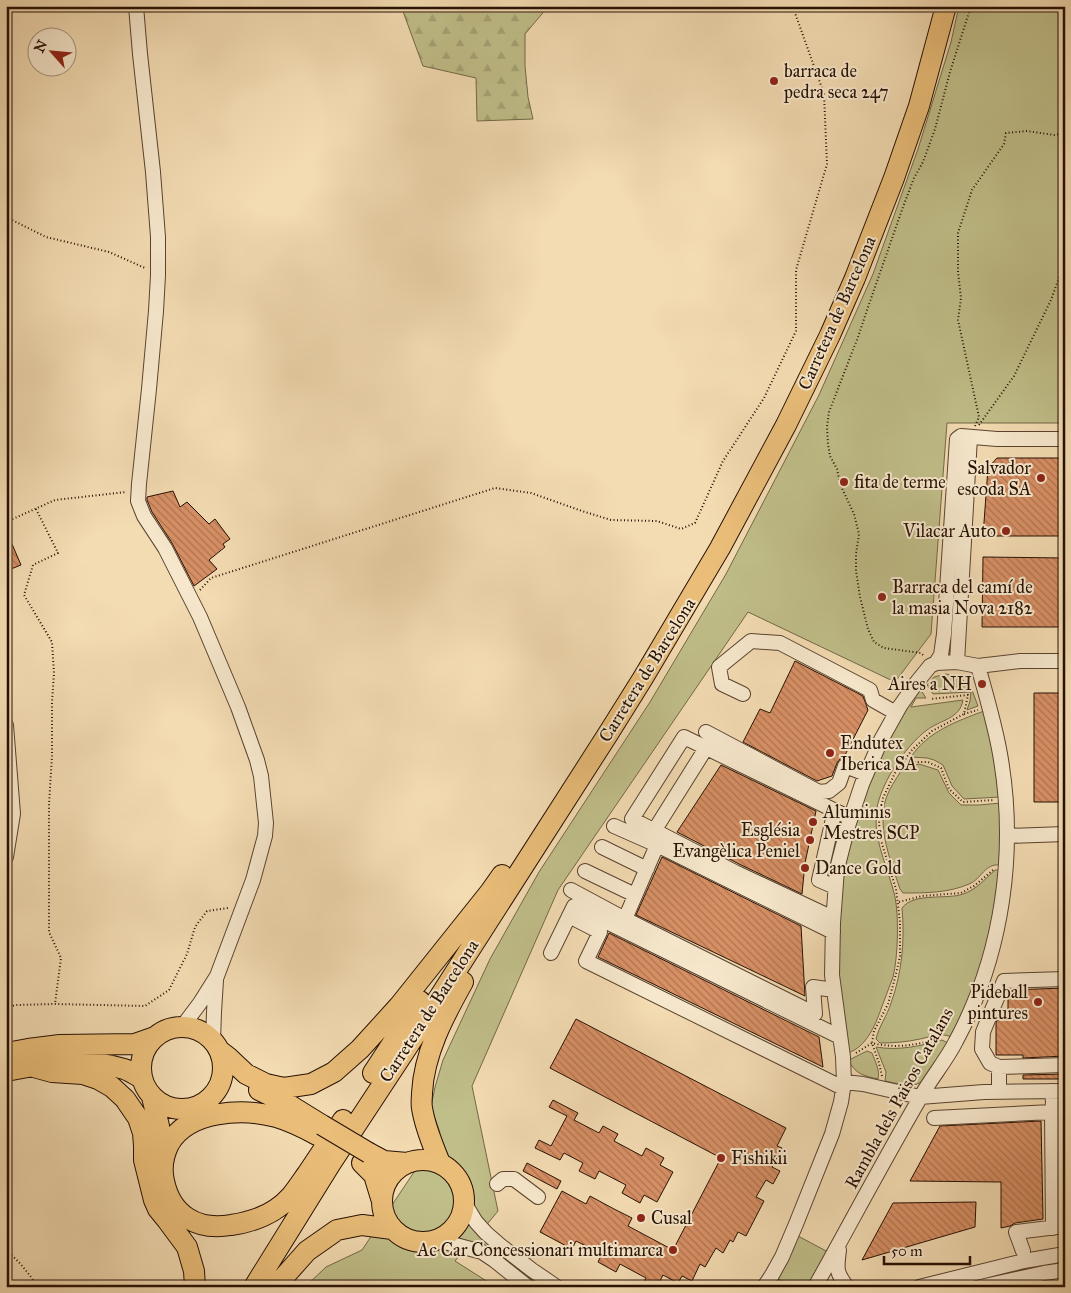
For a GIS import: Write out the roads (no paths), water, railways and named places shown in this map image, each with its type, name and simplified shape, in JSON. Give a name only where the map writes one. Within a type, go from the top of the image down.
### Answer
[{"type":"highway","name":"Carretera de Barcelona","points":[[254,1287],[326,1170],[504,897],[643,678],[710,567],[786,425],[830,335],[855,278],[920,106],[946,6]]},
{"type":"highway","points":[[218,1052],[229,1058],[246,1074],[266,1084],[284,1088],[311,1084],[334,1072],[360,1049],[399,1006],[490,892],[600,728],[700,569],[710,567]]},
{"type":"highway","points":[[440,1163],[426,1128],[421,1106],[422,1084],[427,1062],[435,1038],[452,1001],[502,912],[504,897]]},
{"type":"highway","points":[[314,1129],[278,1117],[245,1112],[222,1114],[196,1120],[176,1135],[169,1144],[165,1154],[162,1165],[168,1197],[185,1217],[208,1226],[224,1226],[253,1220],[267,1214],[291,1196],[464,934],[478,908]]},
{"type":"highway","points":[[6,1053],[28,1048],[60,1045],[135,1044],[168,1029],[182,1027],[197,1030],[204,1034],[238,1080],[288,1104],[314,1129]]},
{"type":"highway","points":[[155,1036],[142,1055],[142,1078],[146,1090],[165,1106],[176,1109],[192,1108],[205,1103],[231,1099],[255,1102],[281,1111],[365,1158],[407,1163]]},
{"type":"highway","points":[[205,1103],[219,1086],[222,1076],[218,1052]]},
{"type":"highway","points":[[6,1071],[30,1066],[92,1063],[126,1070],[142,1078]]},
{"type":"highway","points":[[30,1066],[52,1072],[83,1074],[98,1079],[112,1087],[125,1099],[138,1118],[143,1133],[144,1160],[150,1188],[158,1210],[187,1247],[194,1270],[195,1287]]},
{"type":"highway","points":[[148,1175],[159,1137],[152,1097]]},
{"type":"highway","points":[[365,1158],[374,1175],[387,1221],[392,1229],[413,1241],[437,1240],[449,1233],[455,1227],[461,1215],[464,1202],[458,1179],[450,1170],[440,1163],[424,1160],[415,1160],[396,1170],[389,1177],[381,1198]]},
{"type":"highway","points":[[275,1287],[307,1251],[337,1230],[362,1225],[392,1229]]},
{"type":"street","points":[[136,6],[158,237],[158,275],[138,501],[144,516],[165,548],[200,617],[238,707],[261,778],[266,827],[257,865],[243,908],[217,976],[182,1027]]},
{"type":"street","name":"Rambla dels Països Catalans","points":[[764,1287],[782,1257],[832,1134],[841,1102],[843,1057],[832,975],[837,869],[850,818],[881,740],[917,682],[941,655],[957,439],[961,436],[970,437]]},
{"type":"street","points":[[957,662],[970,437],[997,439],[1065,438]]},
{"type":"street","points":[[743,694],[722,684],[719,667],[750,641],[780,643],[870,690],[873,700],[896,713]]},
{"type":"street","points":[[933,665],[957,662],[978,666],[1020,661],[1065,661]]},
{"type":"street","name":"Rambla dels Països Catalans","points":[[816,1287],[920,1097],[956,1042],[983,978],[998,928],[1006,869],[1006,801],[1000,754],[978,666]]},
{"type":"street","points":[[6,725],[14,814],[6,857]]},
{"type":"street","points":[[706,732],[820,792],[829,791],[839,782],[845,766],[866,774]]},
{"type":"street","points":[[833,925],[632,819],[684,737],[850,818]]},
{"type":"street","points":[[654,830],[706,748]]},
{"type":"street","points":[[835,810],[819,880],[835,886]]},
{"type":"street","points":[[614,826],[833,925]]},
{"type":"street","points":[[1007,836],[1065,834]]},
{"type":"street","points":[[625,919],[657,845]]},
{"type":"street","points":[[602,847],[647,869]]},
{"type":"street","points":[[585,871],[636,895]]},
{"type":"street","points":[[571,890],[815,1014],[813,987],[834,990]]},
{"type":"street","points":[[551,953],[574,906],[840,1037]]},
{"type":"street","points":[[569,916],[600,932],[586,961],[843,1085],[863,1084],[920,1097],[999,1092],[1058,1092],[1053,1102],[1058,1113],[1059,1227],[1016,1232],[1023,1251]]},
{"type":"street","points":[[217,976],[214,1012],[218,1052]]},
{"type":"street","points":[[983,978],[1004,981],[1065,978]]},
{"type":"street","points":[[1004,981],[983,1032],[982,1049],[990,1064],[999,1067],[1065,1065]]},
{"type":"street","points":[[999,1067],[999,1092]]},
{"type":"street","points":[[934,1118],[1058,1113]]},
{"type":"street","points":[[497,1184],[503,1179],[514,1179],[538,1197]]},
{"type":"street","points":[[464,1202],[476,1222],[501,1246],[557,1287]]},
{"type":"street","points":[[437,1240],[482,1252],[528,1287]]},
{"type":"street","name":"Rambla dels Països Catalans","points":[[840,1242],[837,1270],[839,1276],[848,1287]]},
{"type":"street","points":[[919,1287],[1024,1261],[1065,1254]]},
{"type":"street","points":[[980,1287],[1065,1270]]},
{"type":"place","name":"barraca de pedra seca 247","points":[[774,81]]},
{"type":"place","name":"Salvador escoda SA","points":[[1041,478]]},
{"type":"place","name":"fita de terme","points":[[844,482]]},
{"type":"place","name":"Vilacar Auto","points":[[1006,531]]},
{"type":"place","name":"Barraca del camí de la masia Nova 2182","points":[[882,597]]},
{"type":"place","name":"Aires a NH","points":[[982,684]]},
{"type":"place","name":"Endutex Iberica SA","points":[[830,753]]},
{"type":"place","name":"Aluminis Mestres SCP","points":[[813,822]]},
{"type":"place","name":"Església Evangèlica Peniel","points":[[810,840]]},
{"type":"place","name":"Dance Gold","points":[[805,868]]},
{"type":"place","name":"Pideball pintures","points":[[1038,1002]]},
{"type":"place","name":"Fishikii","points":[[721,1158]]},
{"type":"place","name":"Cusal","points":[[641,1218]]},
{"type":"place","name":"Ac Car Concessionari multimarca","points":[[673,1250]]}]
